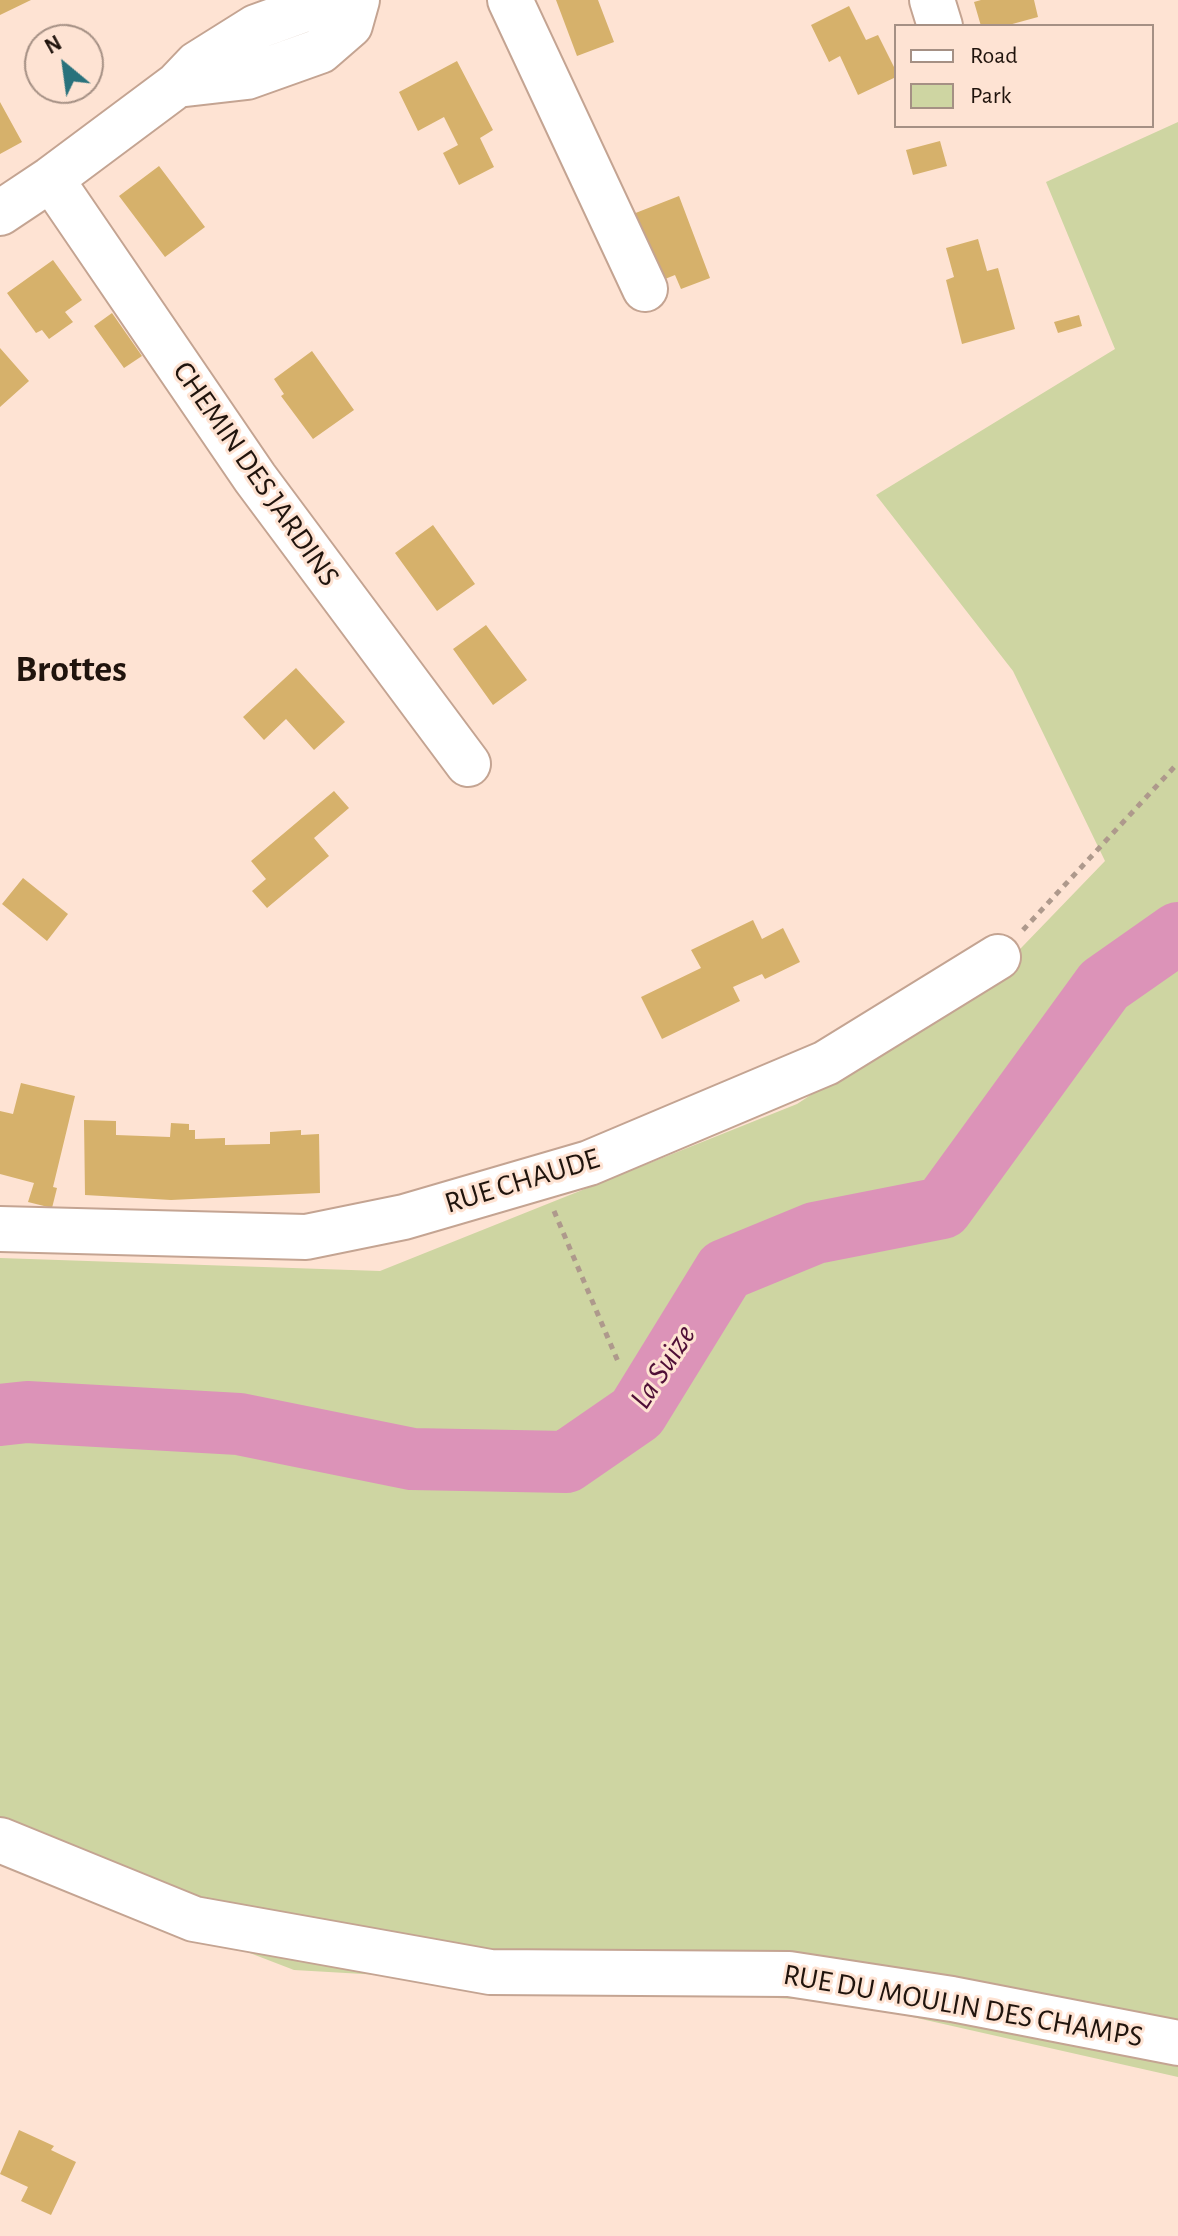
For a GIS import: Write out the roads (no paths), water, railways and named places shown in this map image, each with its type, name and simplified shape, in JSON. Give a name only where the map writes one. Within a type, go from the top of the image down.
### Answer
[{"type":"street","points":[[0,213],[177,85],[197,64],[256,27],[331,0]]},
{"type":"street","points":[[177,85],[247,77],[320,51],[350,25],[357,0]]},
{"type":"street","points":[[510,0],[645,289]]},
{"type":"street","points":[[932,0],[939,24]]},
{"type":"street","name":"CHEMIN DES JARDINS","points":[[51,179],[255,478],[468,764]]},
{"type":"street","name":"RUE CHAUDE","points":[[0,1229],[306,1237],[404,1217],[589,1163],[826,1063],[998,957]]},
{"type":"street","name":"RUE DU MOULIN DES CHAMPS","points":[[0,1840],[194,1919],[490,1972],[789,1974],[952,1999],[1178,2043]]},
{"type":"waterway","name":"La Suize","points":[[0,1415],[27,1412],[239,1424],[412,1459],[566,1462],[637,1413],[725,1270],[815,1233],[942,1208],[1104,985],[1178,933]]},
{"type":"district","name":"Brottes","points":[[71,670]]}]
